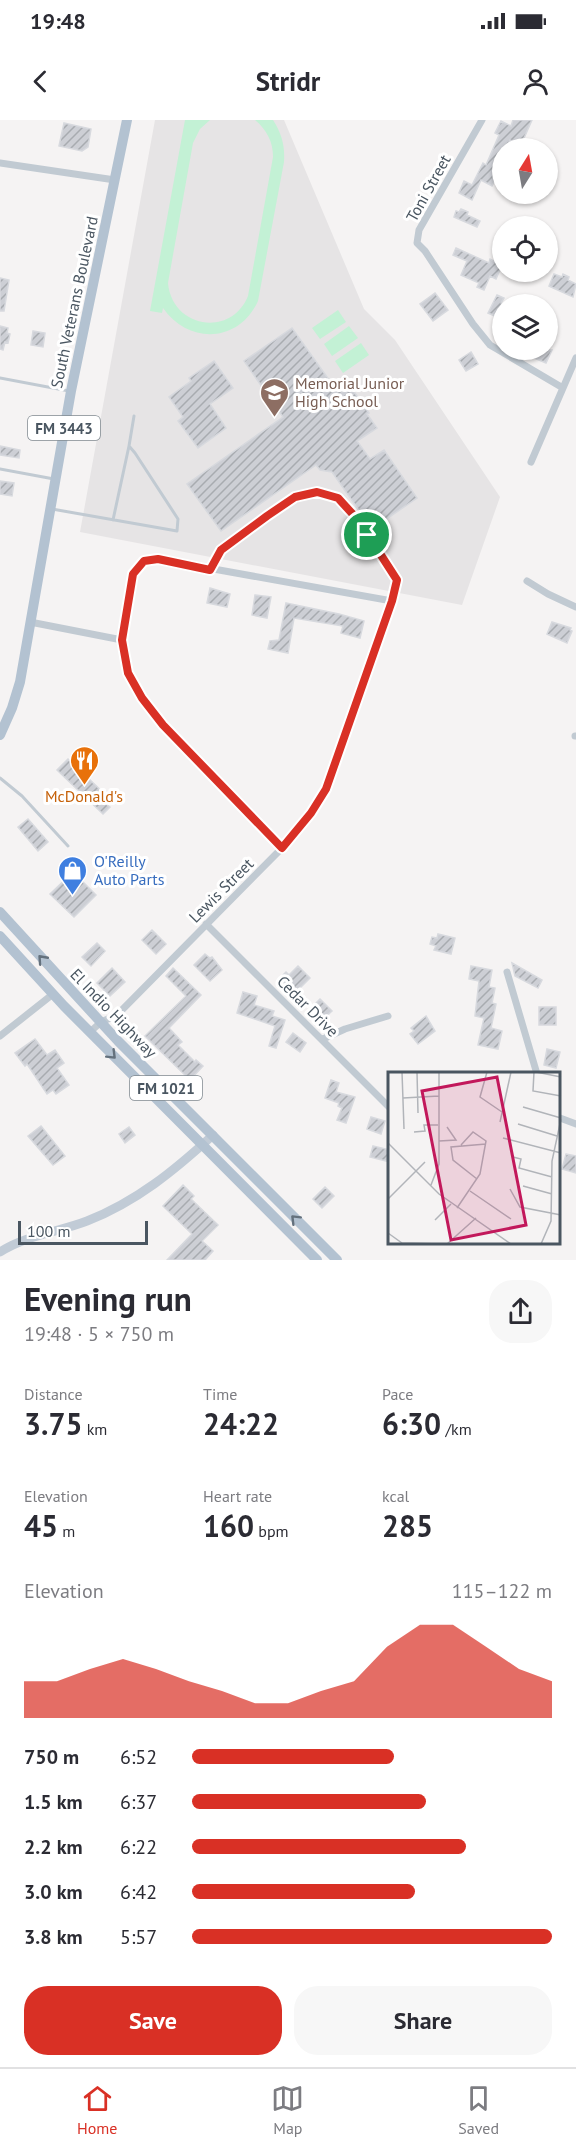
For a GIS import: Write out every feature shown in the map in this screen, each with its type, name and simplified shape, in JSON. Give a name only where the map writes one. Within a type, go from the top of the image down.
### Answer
[{"type":"main road","name":"South Veterans Boulevard","points":[[0,735],[20,682],[70,391],[127,120]]},
{"type":"main road","name":"El Indio Highway","points":[[0,912],[101,1022],[337,1260]]},
{"type":"main road","name":"El Indio Highway","points":[[0,936],[90,1032],[317,1260]]},
{"type":"street","name":"Toni Street","points":[[482,120],[419,230],[417,243],[425,251],[473,324],[490,345],[563,388]]},
{"type":"street","points":[[0,163],[115,180]]},
{"type":"street","points":[[531,462],[576,358]]},
{"type":"street","points":[[282,848],[163,725],[142,698],[128,673],[122,640],[133,574],[144,561],[158,559],[392,601]]},
{"type":"street","points":[[527,581],[576,607]]},
{"type":"street","name":"Lewis Street","points":[[90,1032],[101,1022],[117,1015],[282,848],[311,813],[326,789],[392,601]]},
{"type":"street","points":[[30,622],[122,640]]},
{"type":"street","name":"Cedar Drive","points":[[207,924],[388,1105]]},
{"type":"street","points":[[507,972],[536,1072]]},
{"type":"street","points":[[0,1036],[53,994]]},
{"type":"street","points":[[322,1040],[345,1029],[388,1016]]},
{"type":"street","points":[[561,1118],[576,1124]]},
{"type":"street","points":[[0,1252],[21,1242],[85,1222],[117,1208],[166,1177],[213,1136]]},
{"type":"lane","points":[[0,378],[70,391]]},
{"type":"lane","points":[[113,520],[134,416]]},
{"type":"lane","points":[[50,509],[177,531],[178,519],[129,446]]},
{"type":"lane","points":[[0,469],[56,479]]},
{"type":"lane","name":"Lewis Street","points":[[210,570],[221,550],[259,522],[295,497],[317,492],[338,498],[359,521],[397,580],[392,601]]},
{"type":"lane","points":[[0,778],[22,796],[68,846]]},
{"type":"shaded area","name":"Memorial Junior High School","points":[[155,120],[284,120],[364,309],[395,340],[500,497],[462,605],[80,532]]},
{"type":"green space","points":[[185,120],[210,120],[200,129],[193,143],[168,283],[172,298],[180,310],[191,318],[203,322],[216,322],[229,318],[240,309],[248,296],[273,157],[268,137],[255,120],[273,120],[281,135],[283,145],[284,162],[258,301],[250,315],[239,325],[213,334],[199,333],[186,328],[174,320],[163,308],[162,313],[150,311]]},
{"type":"green space","points":[[338,310],[346,322],[320,339],[312,328]]},
{"type":"green space","points":[[349,326],[358,338],[332,356],[324,344]]},
{"type":"green space","points":[[361,343],[369,355],[343,373],[335,361]]},
{"type":"building","points":[[513,120],[532,120],[524,138],[498,138],[499,135],[495,133],[501,121],[511,126]]},
{"type":"building","points":[[64,123],[91,129],[88,147],[82,151],[59,146]]},
{"type":"building","points":[[492,151],[492,186],[481,180],[472,200],[459,193],[464,181],[472,185],[483,163],[486,165]]},
{"type":"building","points":[[461,209],[468,212],[467,215],[480,221],[477,227],[454,217],[456,211],[459,212]]},
{"type":"building","points":[[456,248],[489,263],[490,259],[492,260],[492,277],[490,276],[484,290],[477,287],[479,283],[461,275],[467,261],[453,255]]},
{"type":"building","points":[[563,274],[576,284],[573,297],[549,286],[551,282],[558,282],[558,276],[562,277]]},
{"type":"building","points":[[0,278],[9,280],[4,311],[0,311]]},
{"type":"building","points":[[435,293],[448,310],[433,321],[420,304]]},
{"type":"building","points":[[0,326],[8,328],[7,333],[10,334],[3,350],[0,349]]},
{"type":"building","points":[[292,328],[337,391],[348,383],[369,413],[367,414],[377,428],[357,441],[370,459],[384,450],[417,498],[372,529],[332,472],[320,470],[316,465],[221,531],[187,484],[283,417],[244,361]]},
{"type":"building","points":[[33,331],[45,333],[43,347],[31,345]]},
{"type":"building","points":[[471,352],[478,364],[466,371],[459,360]]},
{"type":"building","points":[[214,361],[233,388],[210,404],[226,428],[198,448],[178,421],[183,417],[169,397],[191,381],[189,378]]},
{"type":"building","points":[[0,446],[20,450],[19,458],[0,455]]},
{"type":"building","points":[[0,481],[14,483],[12,496],[0,494]]},
{"type":"building","points":[[210,588],[230,594],[227,607],[207,603]]},
{"type":"building","points":[[255,595],[271,597],[267,618],[252,615]]},
{"type":"building","points":[[286,603],[364,621],[360,638],[341,633],[343,626],[294,618],[288,653],[268,649],[270,641],[279,640]]},
{"type":"building","points":[[552,622],[571,628],[567,643],[547,634]]},
{"type":"building","name":"McDonald's","points":[[68,759],[111,800],[106,804],[110,807],[103,814],[57,770]]},
{"type":"building","points":[[28,819],[48,842],[38,851],[18,827]]},
{"type":"building","name":"O'Reilly Auto Parts","points":[[73,872],[96,895],[74,917],[50,894]]},
{"type":"building","points":[[152,930],[166,944],[156,954],[142,940]]},
{"type":"building","points":[[438,934],[455,938],[451,954],[434,950],[436,946],[430,944],[432,937],[437,938]]},
{"type":"building","points":[[97,943],[105,951],[91,966],[82,957]]},
{"type":"building","points":[[205,954],[212,957],[222,970],[210,981],[194,965]]},
{"type":"building","points":[[512,963],[542,980],[538,988],[515,976]]},
{"type":"building","points":[[298,966],[310,978],[294,994],[280,978],[286,972],[289,975]]},
{"type":"building","points":[[471,966],[492,970],[489,987],[495,988],[492,1003],[496,1004],[491,1028],[502,1031],[498,1049],[478,1045],[484,1018],[475,1016],[479,981],[469,979]]},
{"type":"building","points":[[112,968],[125,982],[110,996],[97,983]]},
{"type":"building","points":[[173,968],[201,995],[169,1028],[182,1042],[178,1045],[195,1062],[196,1060],[203,1066],[190,1080],[145,1036],[186,996],[166,976]]},
{"type":"building","points":[[243,992],[257,996],[254,1005],[274,1011],[272,1016],[285,1020],[276,1048],[269,1046],[275,1026],[237,1013]]},
{"type":"building","points":[[320,999],[332,1011],[320,1022],[309,1010]]},
{"type":"building","points":[[539,1007],[556,1007],[556,1025],[539,1025]]},
{"type":"building","points":[[426,1016],[435,1031],[418,1044],[410,1034],[414,1031],[411,1028]]},
{"type":"building","points":[[293,1033],[306,1043],[300,1052],[286,1042]]},
{"type":"building","points":[[35,1039],[47,1055],[55,1050],[64,1063],[57,1068],[69,1085],[56,1094],[53,1090],[47,1094],[27,1064],[25,1066],[15,1053]]},
{"type":"building","points":[[547,1049],[560,1052],[556,1068],[544,1065]]},
{"type":"building","points":[[331,1080],[339,1083],[336,1092],[355,1097],[346,1123],[337,1120],[342,1108],[338,1106],[339,1103],[325,1098]]},
{"type":"building","points":[[371,1117],[385,1121],[381,1134],[367,1129]]},
{"type":"building","points":[[41,1126],[65,1156],[53,1165],[28,1136]]},
{"type":"building","points":[[129,1127],[135,1135],[125,1143],[119,1134]]},
{"type":"building","points":[[373,1146],[388,1150],[388,1162],[370,1157]]},
{"type":"building","points":[[566,1154],[576,1156],[576,1173],[562,1169]]},
{"type":"building","points":[[183,1185],[194,1196],[191,1199],[218,1225],[202,1241],[213,1251],[205,1260],[167,1260],[192,1234],[163,1206]]},
{"type":"building","points":[[325,1187],[334,1196],[322,1208],[313,1199]]},
{"type":"place","name":"Memorial Junior High School","points":[[274,418]]},
{"type":"place","name":"McDonald's","points":[[84,786]]},
{"type":"place","name":"O'Reilly Auto Parts","points":[[73,896]]},
{"type":"route","points":[[317,492],[338,498],[359,521],[367,535],[397,580],[392,601],[326,789],[311,813],[282,848],[163,725],[142,698],[128,673],[122,640],[133,574],[144,561],[158,559],[210,570],[221,550],[267,516],[295,497],[317,492]]}]
